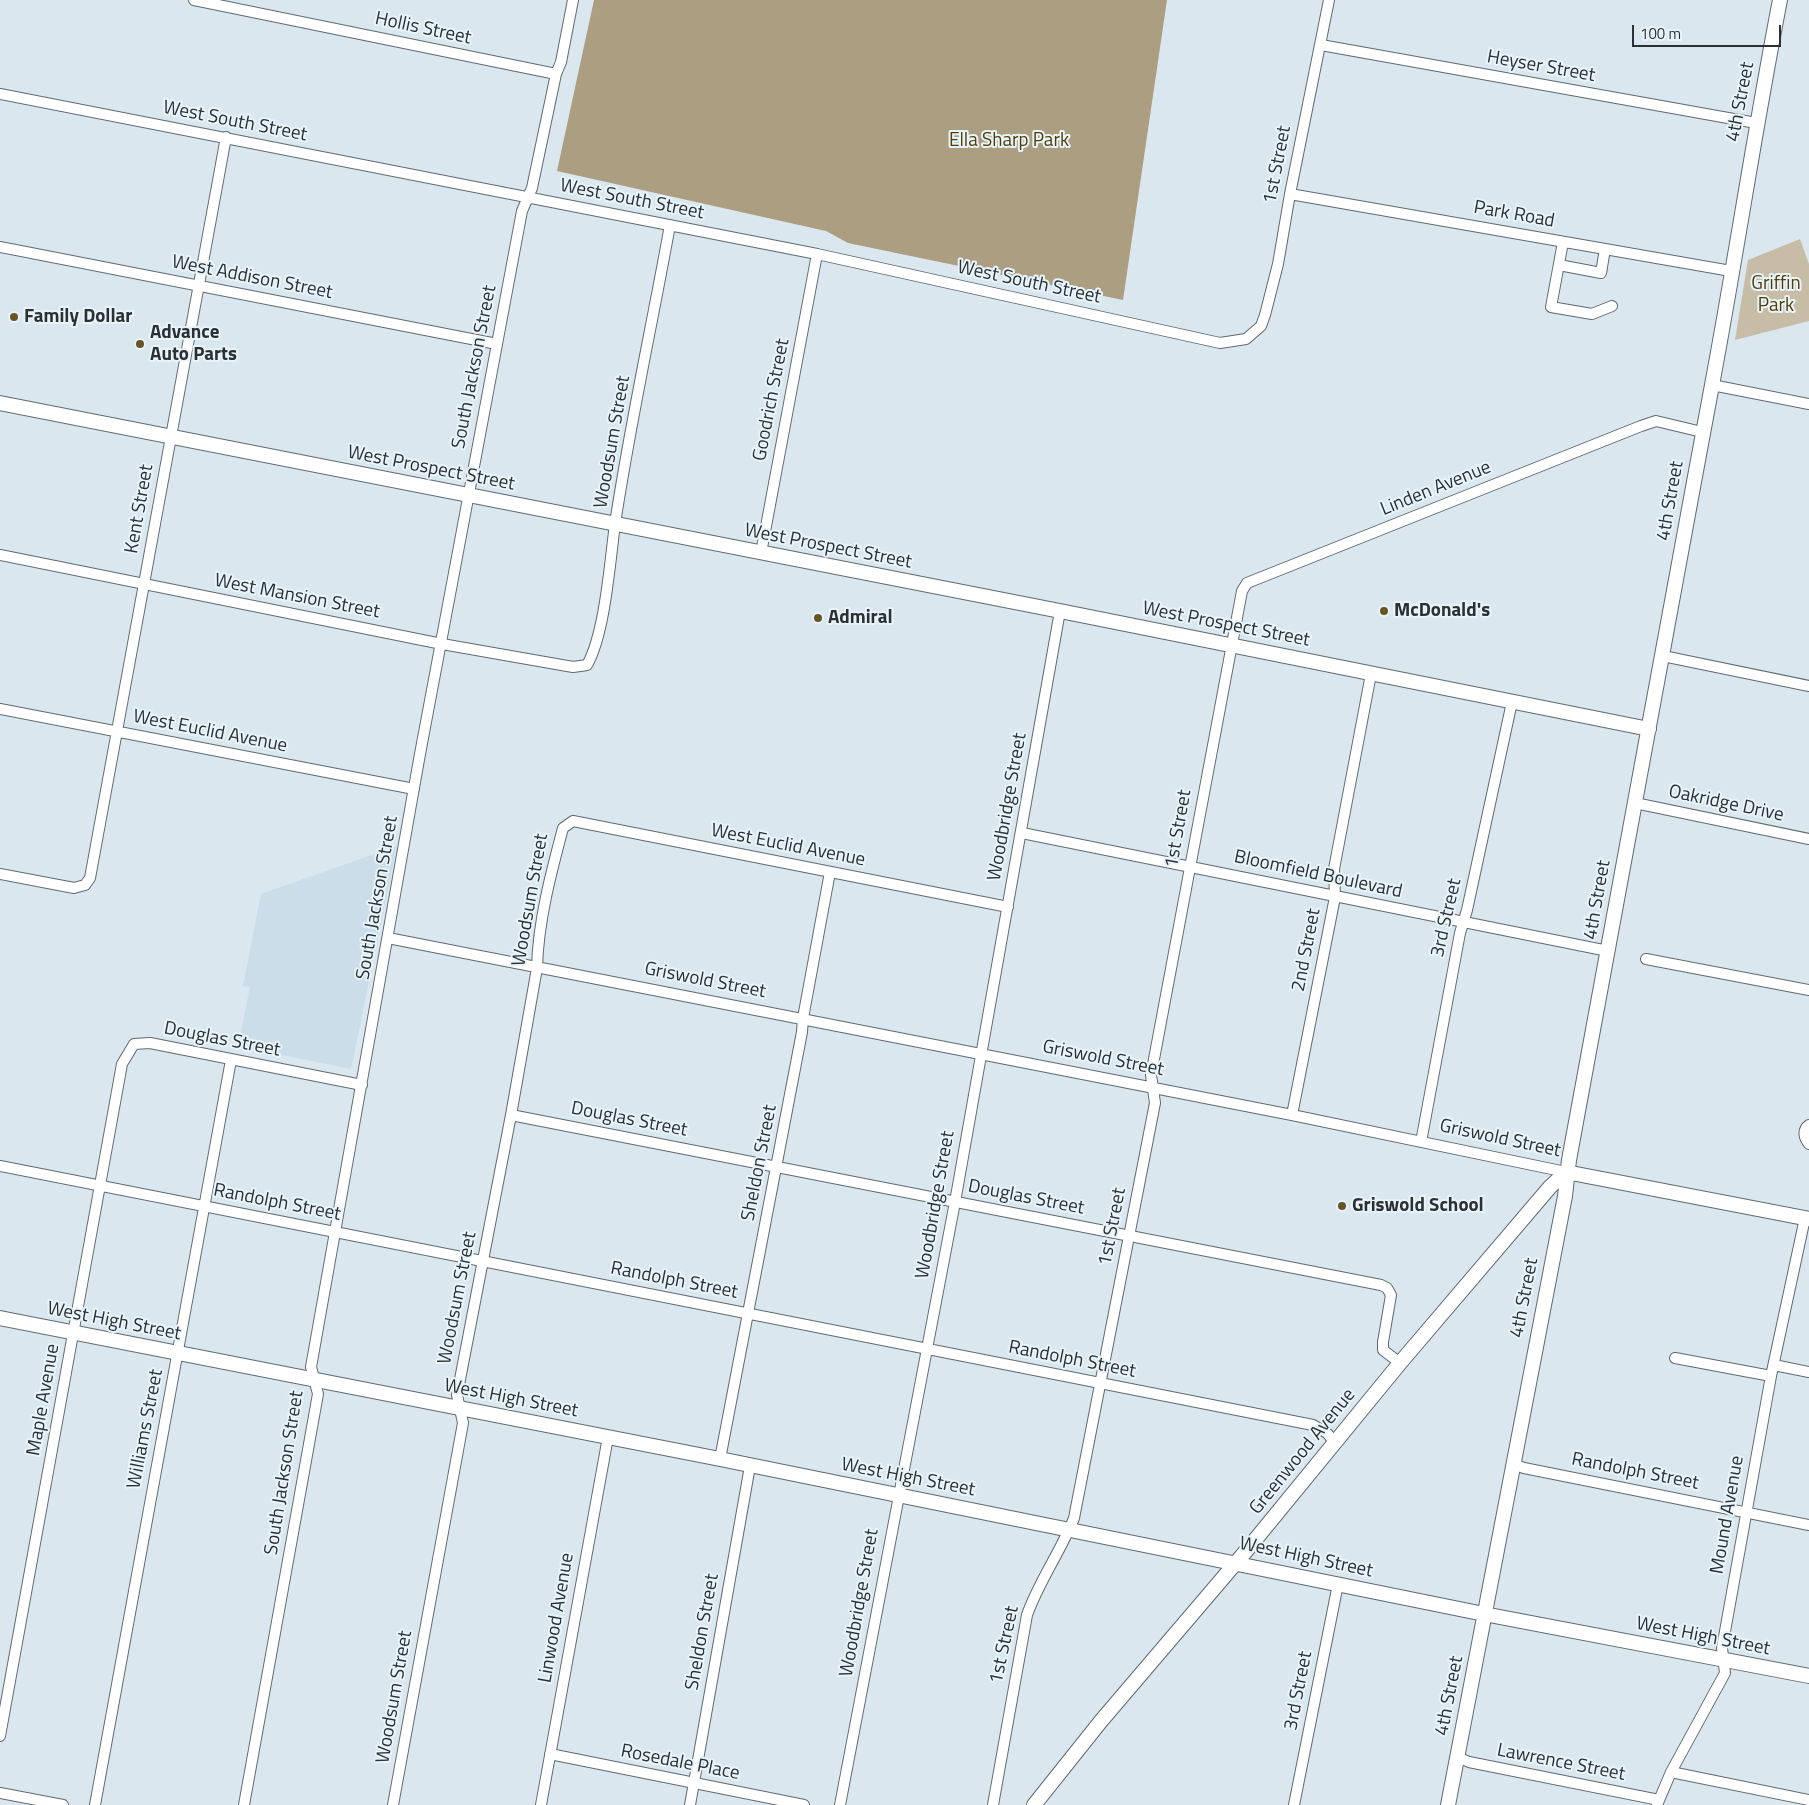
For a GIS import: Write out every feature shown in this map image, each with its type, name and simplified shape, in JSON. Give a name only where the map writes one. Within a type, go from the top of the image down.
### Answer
[{"type":"street","name":"Hollis Street","points":[[194,0],[556,74]]},
{"type":"street","name":"South Jackson Street","points":[[244,1805],[318,1394],[316,1380],[311,1367],[414,790],[522,211],[532,188],[573,0]]},
{"type":"street","name":"1st Street","points":[[1254,334],[1261,326],[1268,306],[1278,264],[1329,0]]},
{"type":"street","name":"4th Street","points":[[1448,1805],[1565,1196],[1566,1172],[1663,656],[1712,385],[1756,123],[1780,0]]},
{"type":"street","name":"Heyser Street","points":[[1321,45],[1756,123]]},
{"type":"street","name":"West South Street","points":[[0,94],[817,254],[1220,343],[1246,340],[1254,334]]},
{"type":"street","name":"Kent Street","points":[[0,874],[74,888],[85,885],[90,878],[226,137]]},
{"type":"street","name":"Park Road","points":[[1290,194],[1731,271]]},
{"type":"street","name":"Woodsum Street","points":[[587,665],[593,654],[602,610],[670,225]]},
{"type":"street","points":[[1562,242],[1551,307],[1592,314],[1612,306]]},
{"type":"street","name":"West Addison Street","points":[[0,246],[498,344]]},
{"type":"street","points":[[1559,265],[1601,273],[1605,249]]},
{"type":"street","name":"Goodrich Street","points":[[761,553],[817,254]]},
{"type":"street","points":[[1712,385],[1809,404]]},
{"type":"street","name":"West Prospect Street","points":[[0,403],[468,496],[616,523],[1649,729]]},
{"type":"street","name":"Linden Avenue","points":[[1230,646],[1242,591],[1247,583],[1656,421],[1702,432]]},
{"type":"street","name":"West Mansion Street","points":[[0,555],[442,644],[573,667],[587,665]]},
{"type":"street","name":"Woodbridge Street","points":[[840,1805],[955,1202],[1060,611]]},
{"type":"street","name":"1st Street","points":[[993,1805],[1027,1615],[1033,1598],[1065,1541],[1074,1518],[1155,1103],[1151,1075],[1230,646]]},
{"type":"street","points":[[1663,656],[1809,686]]},
{"type":"street","name":"2nd Street","points":[[1292,1115],[1335,896],[1334,869],[1371,674]]},
{"type":"street","name":"3rd Street","points":[[1421,1142],[1463,922],[1512,702]]},
{"type":"street","name":"West Euclid Avenue","points":[[0,710],[414,790]]},
{"type":"street","name":"Oakridge Drive","points":[[1635,803],[1809,839]]},
{"type":"street","name":"West Euclid Avenue","points":[[563,828],[573,822],[1008,907]]},
{"type":"street","name":"Woodsum Street","points":[[393,1805],[463,1423],[457,1395],[511,1115],[537,968],[539,941],[554,861],[563,828]]},
{"type":"street","name":"Bloomfield Boulevard","points":[[1022,833],[1608,951]]},
{"type":"street","name":"Sheldon Street","points":[[720,1459],[777,1166],[830,872]]},
{"type":"street","name":"Griswold Street","points":[[388,938],[803,1018],[1292,1115],[1566,1172],[1807,1218]]},
{"type":"street","points":[[1646,959],[1809,990]]},
{"type":"street","name":"Douglas Street","points":[[134,1044],[150,1043],[362,1085]]},
{"type":"street","name":"Maple Avenue","points":[[0,1736],[122,1064],[134,1044]]},
{"type":"street","name":"Williams Street","points":[[96,1805],[231,1060]]},
{"type":"street","name":"Douglas Street","points":[[511,1115],[777,1166],[1387,1288],[1391,1295],[1383,1342],[1384,1350],[1400,1363]]},
{"type":"street","points":[[1809,1125],[1804,1132],[1805,1139],[1809,1144]]},
{"type":"street","name":"Randolph Street","points":[[0,1166],[1313,1425],[1327,1433],[1335,1443]]},
{"type":"street","name":"Greenwood Avenue","points":[[1034,1805],[1101,1721],[1400,1363],[1550,1187],[1566,1172]]},
{"type":"street","name":"Mound Avenue","points":[[1658,1803],[1671,1772],[1725,1673],[1722,1648],[1771,1376],[1807,1218]]},
{"type":"street","name":"West High Street","points":[[0,1318],[720,1459],[1484,1614],[1809,1676]]},
{"type":"street","points":[[1675,1358],[1771,1376]]},
{"type":"street","points":[[1774,1365],[1809,1372]]},
{"type":"street","name":"Linwood Avenue","points":[[540,1805],[608,1437]]},
{"type":"street","name":"Randolph Street","points":[[1513,1464],[1533,1470],[1809,1525]]},
{"type":"street","name":"Sheldon Street","points":[[690,1805],[750,1466]]},
{"type":"street","name":"3rd Street","points":[[1294,1805],[1338,1584]]},
{"type":"street","name":"Rosedale Place","points":[[550,1754],[804,1805]]},
{"type":"street","name":"Lawrence Street","points":[[1457,1757],[1469,1762],[1658,1803]]},
{"type":"street","points":[[1671,1772],[1797,1802],[1809,1800]]},
{"type":"street","points":[[0,1792],[63,1805]]},
{"type":"shaded area","points":[[397,846],[351,1069],[238,1046],[250,987],[243,986],[261,894]]},
{"type":"green space","name":"Ella Sharp Park","points":[[594,0],[1167,0],[1123,300],[848,243],[826,231],[557,171]]},
{"type":"green space","name":"Griffin Park","points":[[1800,239],[1809,264],[1809,321],[1735,340],[1748,260]]},
{"type":"place","name":"Family Dollar","points":[[14,317]]},
{"type":"place","name":"Advance Auto Parts","points":[[140,344]]},
{"type":"place","name":"McDonald's","points":[[1384,611]]},
{"type":"place","name":"Admiral","points":[[818,618]]},
{"type":"place","name":"Griswold School","points":[[1342,1206]]}]
